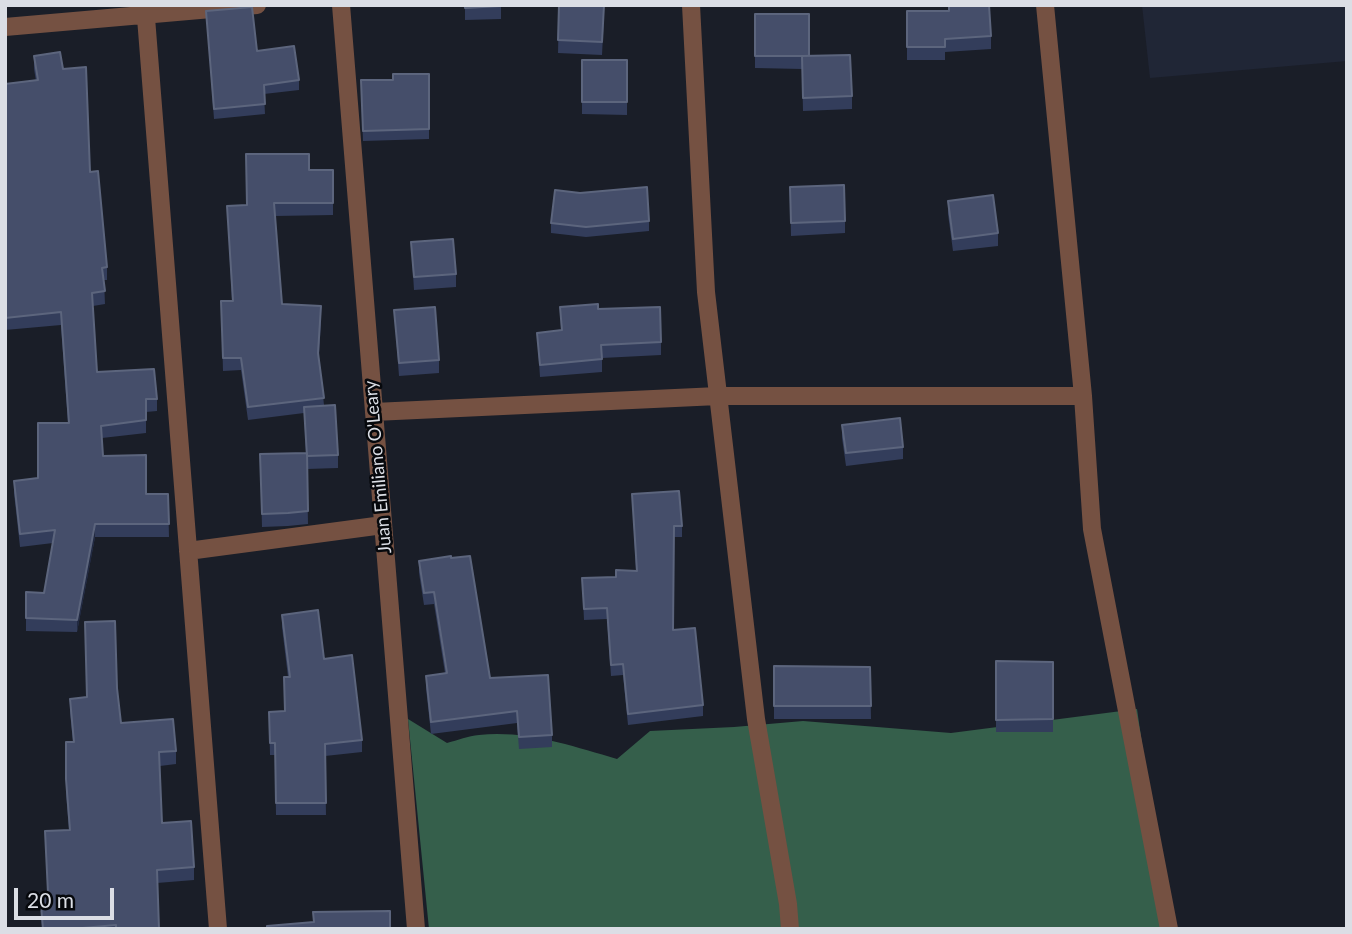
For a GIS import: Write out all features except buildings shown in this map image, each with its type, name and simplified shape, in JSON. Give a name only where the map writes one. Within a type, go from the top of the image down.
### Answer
[{"type":"street","points":[[5,27],[145,10],[257,5]]},
{"type":"street","name":"Juan Emiliano O'Leary","points":[[341,5],[416,929]]},
{"type":"street","points":[[691,5],[706,292],[756,719],[790,929]]},
{"type":"street","points":[[1045,5],[1083,396],[1092,530],[1170,929]]},
{"type":"street","points":[[145,10],[218,929]]},
{"type":"street","points":[[374,412],[718,396],[1083,396]]},
{"type":"street","points":[[188,551],[383,525]]},
{"type":"shaded area","points":[[1142,5],[1347,5],[1347,61],[1150,78]]},
{"type":"green space","points":[[1137,709],[1169,929],[429,929],[408,719],[447,743],[479,735],[514,735],[549,740],[617,759],[650,731],[803,721],[951,733]]}]
